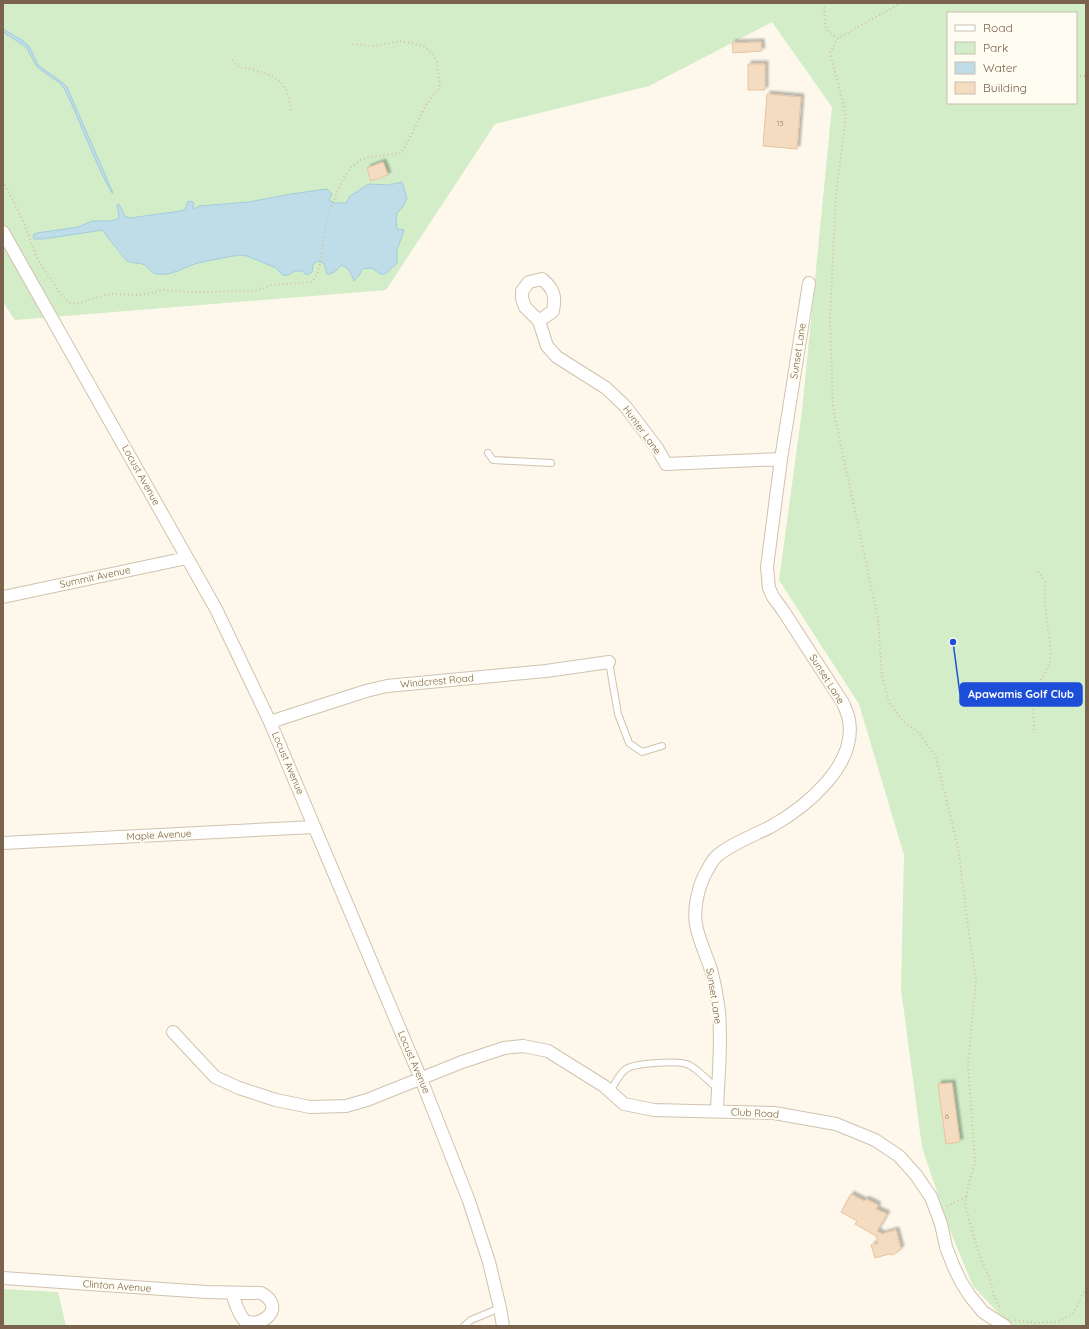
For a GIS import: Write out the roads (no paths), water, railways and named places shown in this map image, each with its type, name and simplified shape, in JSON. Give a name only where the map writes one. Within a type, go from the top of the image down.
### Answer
[{"type":"street","name":"Locust Avenue","points":[[3,232],[188,558],[233,642],[270,722],[421,1079],[469,1201],[489,1262],[503,1326]]},
{"type":"street","name":"Sunset Lane","points":[[717,1112],[720,1039],[718,1011],[712,972],[696,924],[696,906],[700,883],[716,856],[799,808],[820,789],[833,776],[846,749],[850,735],[849,719],[843,703],[773,597],[769,588],[767,567],[781,459],[809,283]]},
{"type":"street","name":"Hunter Lane","points":[[539,320],[547,346],[557,357],[606,388],[625,406],[657,448],[666,464],[781,459]]},
{"type":"street","name":"Summit Avenue","points":[[3,597],[188,558]]},
{"type":"street","name":"Windcrest Road","points":[[270,722],[366,691],[387,686],[546,671],[609,662]]},
{"type":"street","name":"Maple Avenue","points":[[3,843],[314,827]]},
{"type":"street","name":"Club Road","points":[[173,1032],[215,1077],[239,1088],[276,1100],[310,1107],[346,1106],[367,1100],[462,1062],[504,1048],[523,1046],[548,1051],[604,1086],[624,1104],[654,1110],[774,1113],[836,1124],[875,1140],[900,1156],[916,1175],[931,1197],[941,1224],[946,1247],[953,1265],[970,1296],[983,1312],[1008,1322]]},
{"type":"street","name":"Clinton Avenue","points":[[3,1278],[232,1293]]},
{"type":"lane","points":[[488,453],[494,460],[551,463]]},
{"type":"lane","points":[[609,662],[618,714],[629,743],[642,752],[662,746]]},
{"type":"lane","points":[[610,1091],[622,1072],[628,1068],[641,1064],[665,1063],[688,1064],[718,1089]]},
{"type":"lane","points":[[464,1326],[471,1320],[500,1308]]},
{"type":"water","points":[[3,29],[29,46],[38,65],[67,87],[113,193],[99,168],[71,103],[61,84],[37,67],[26,47],[3,32]]},
{"type":"water","points":[[402,182],[407,198],[403,207],[397,213],[396,219],[397,229],[404,230],[397,250],[397,263],[388,272],[383,274],[380,274],[372,268],[362,269],[359,276],[354,281],[349,271],[341,265],[337,270],[327,274],[324,263],[317,261],[313,265],[312,272],[307,275],[302,271],[295,271],[288,275],[283,275],[276,268],[247,256],[240,255],[198,263],[171,273],[160,274],[154,273],[143,264],[127,261],[103,230],[43,239],[34,239],[33,235],[37,233],[78,227],[92,221],[109,221],[118,219],[119,216],[117,205],[119,204],[125,216],[130,218],[181,211],[185,209],[188,202],[191,201],[194,203],[194,209],[199,206],[249,202],[327,189],[332,194],[329,200],[335,203],[346,203],[350,196],[369,184],[389,185]]},
{"type":"place","name":"Apawamis Golf Club","points":[[953,642]]}]
